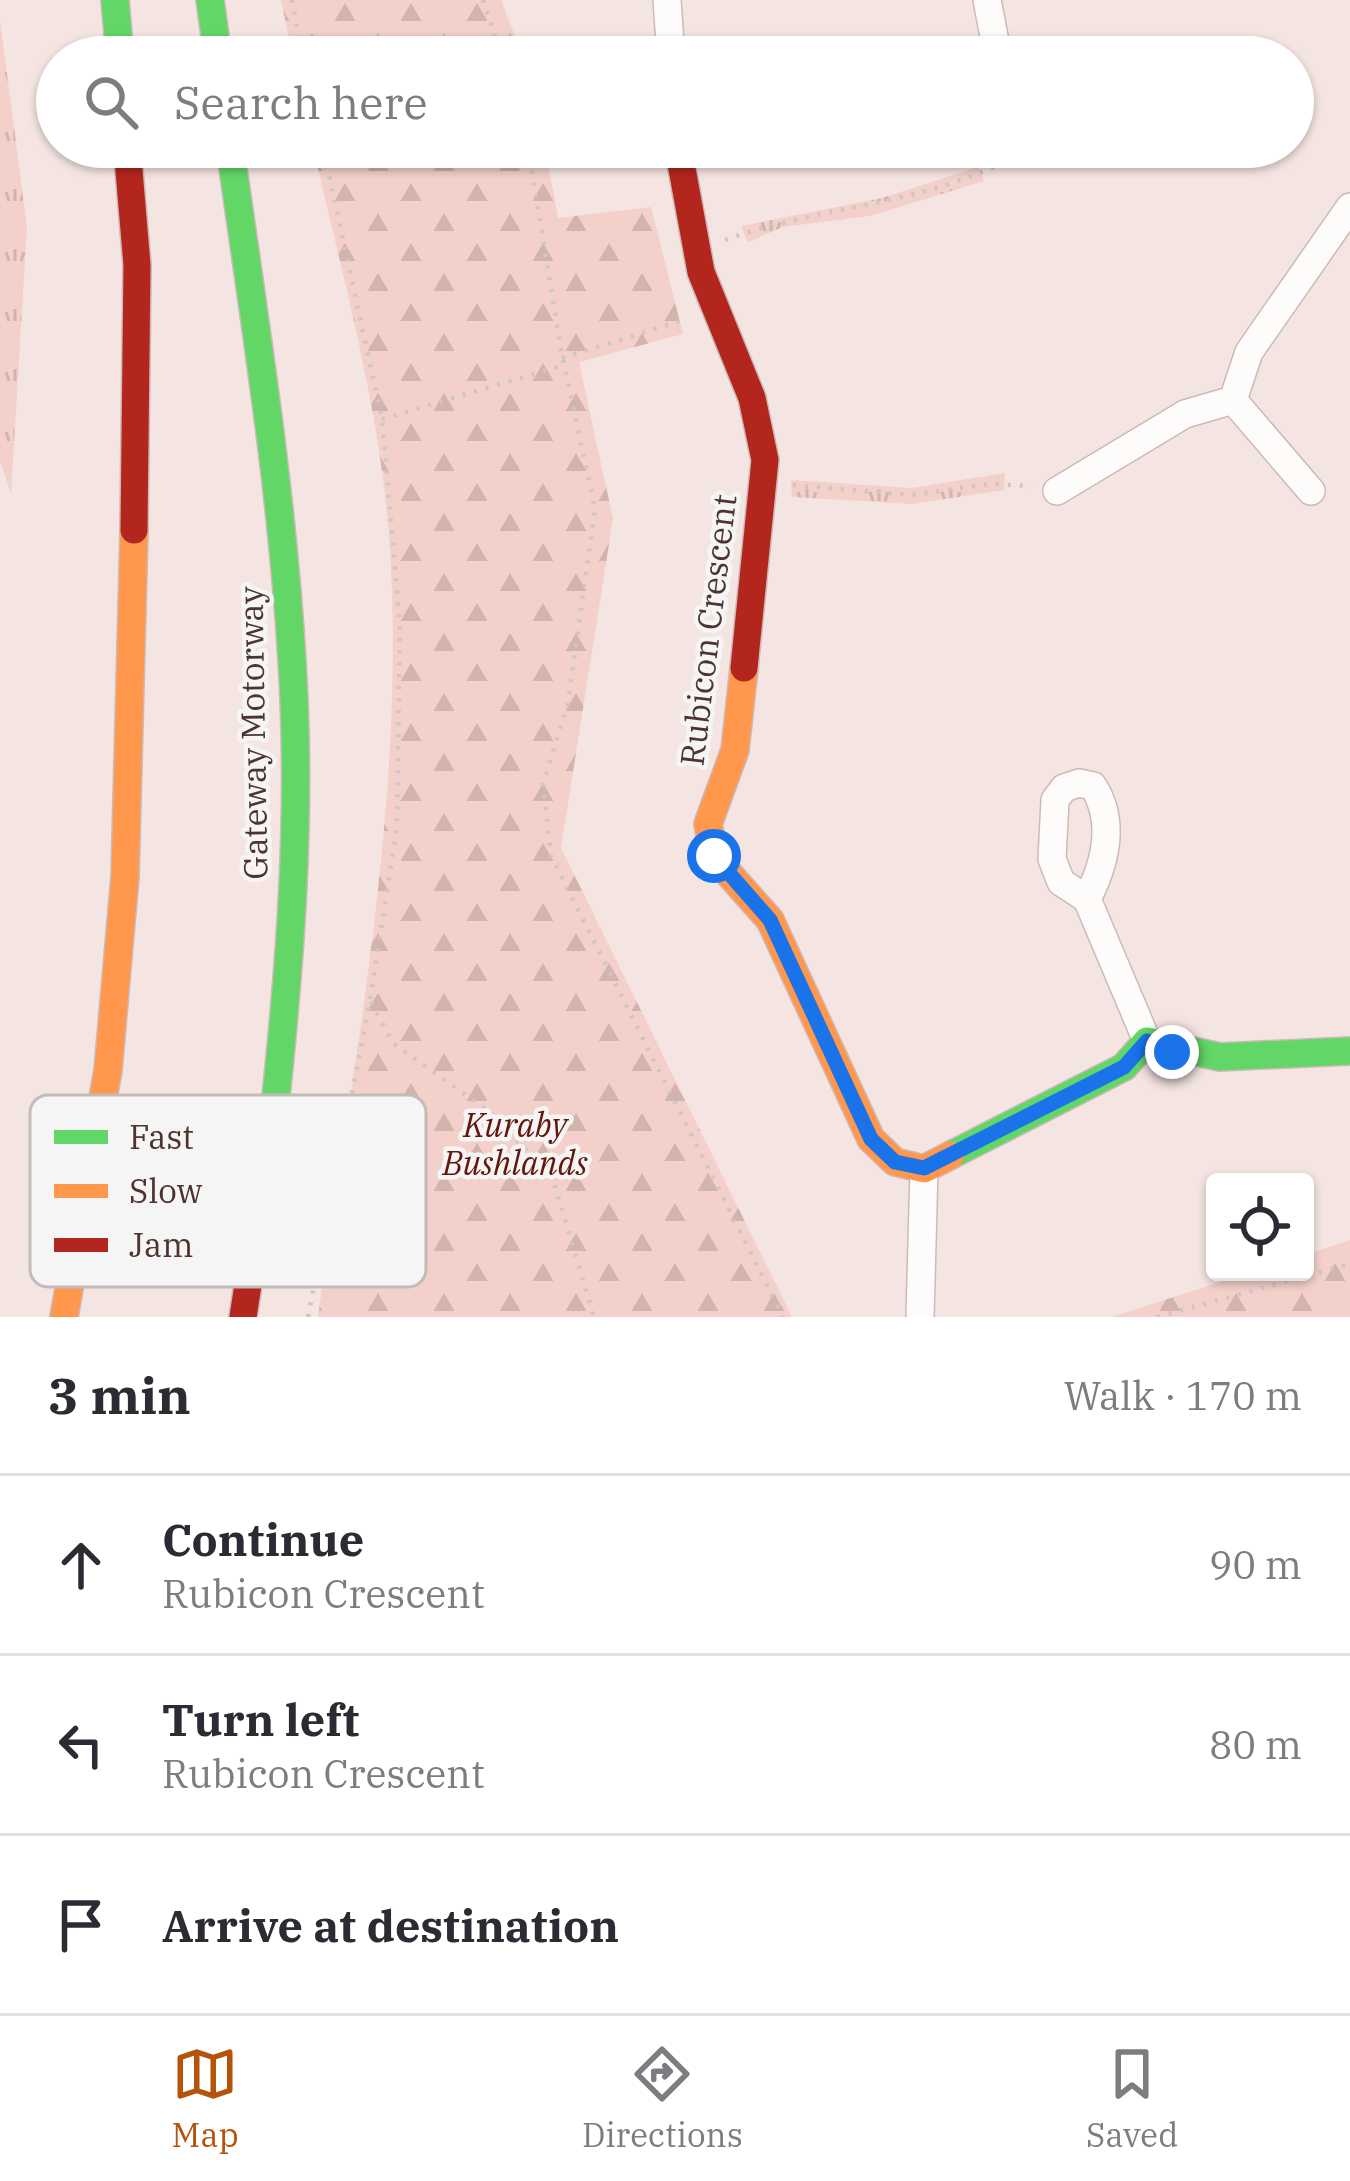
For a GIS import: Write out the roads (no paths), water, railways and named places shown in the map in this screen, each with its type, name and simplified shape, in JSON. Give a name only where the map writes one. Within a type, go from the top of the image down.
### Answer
[{"type":"main road","points":[[116,0],[119,36]]},
{"type":"main road","points":[[210,0],[215,36]]},
{"type":"main road","points":[[104,1095],[125,877],[136,423],[136,265],[129,168]]},
{"type":"main road","name":"Gateway Motorway","points":[[233,168],[286,573],[295,758],[290,978],[277,1095]]},
{"type":"main road","name":"Rubicon Crescent","points":[[682,168],[713,310],[760,415],[763,483],[735,750],[708,824],[714,856],[770,920],[871,1139],[895,1162],[924,1168]]},
{"type":"main road","points":[[924,1168],[1124,1067],[1147,1041],[1172,1052],[1201,1054],[1350,1051]]},
{"type":"main road","points":[[64,1317],[69,1287]]},
{"type":"main road","name":"Gateway Motorway","points":[[243,1317],[248,1287]]},
{"type":"street","points":[[667,0],[670,36]]},
{"type":"street","points":[[987,0],[994,36]]},
{"type":"street","points":[[1233,400],[1250,352],[1350,207]]},
{"type":"street","points":[[1057,491],[1185,414],[1233,400]]},
{"type":"street","points":[[1233,400],[1311,491]]},
{"type":"street","points":[[1087,899],[1147,1041]]},
{"type":"street","points":[[920,1317],[924,1168]]},
{"type":"park label","name":"Kuraby Bushlands","points":[[515,1144]]}]
